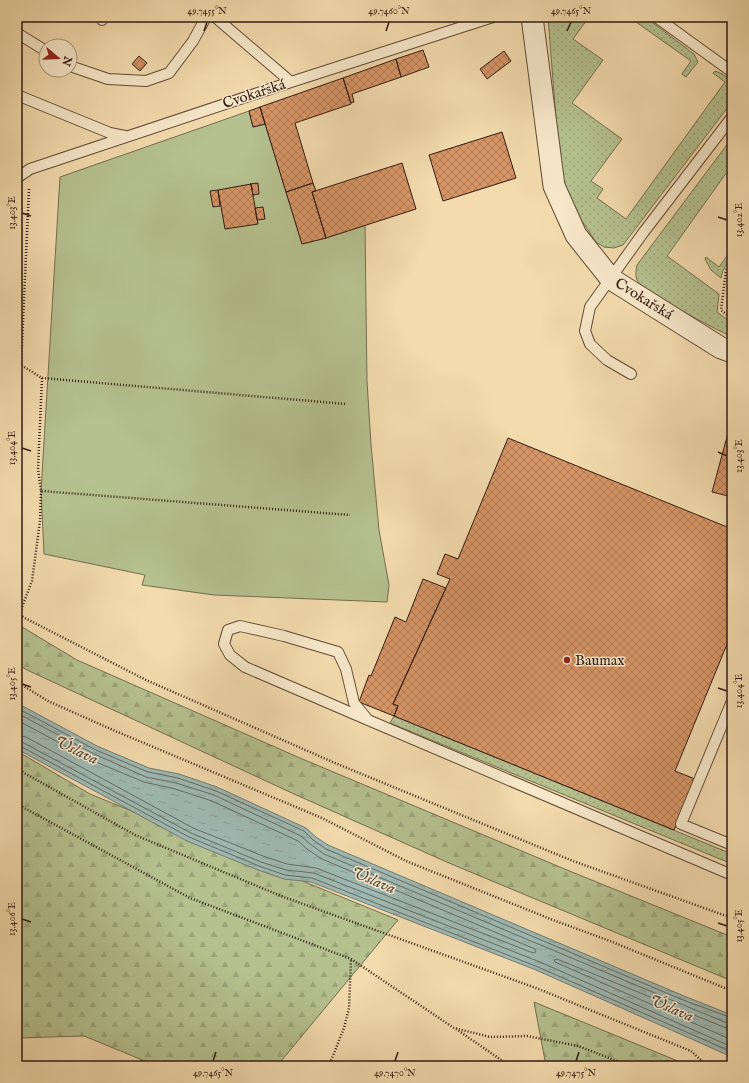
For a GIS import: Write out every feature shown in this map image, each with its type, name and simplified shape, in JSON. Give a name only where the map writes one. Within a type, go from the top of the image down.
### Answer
[{"type":"street","name":"Cvokařská","points":[[532,17],[554,186],[576,235],[611,279],[721,348],[732,352]]},
{"type":"lane","points":[[78,69],[108,79],[146,81],[169,73],[193,40],[206,17]]},
{"type":"lane","points":[[215,17],[291,82]]},
{"type":"lane","name":"Cvokařská","points":[[17,178],[30,168],[493,17]]},
{"type":"lane","points":[[656,17],[732,72]]},
{"type":"lane","points":[[17,34],[38,46]]},
{"type":"lane","points":[[17,95],[110,133],[127,136]]},
{"type":"lane","points":[[631,374],[606,360],[590,344],[585,331],[590,307],[643,233],[732,117]]},
{"type":"lane","points":[[368,720],[354,703],[346,669],[338,652],[284,636],[240,626],[228,630],[224,644],[230,655],[245,667],[368,720],[732,875]]},
{"type":"lane","points":[[732,701],[681,824],[732,845]]},
{"type":"path","points":[[30,168],[21,365],[42,378],[346,404]]},
{"type":"path","points":[[732,262],[726,270],[721,310],[732,319]]},
{"type":"path","points":[[42,378],[38,469],[41,491],[40,521],[32,581],[18,614],[146,680],[335,763],[573,861],[732,918]]},
{"type":"path","points":[[41,491],[350,515]]},
{"type":"path","points":[[17,682],[48,701],[322,818],[406,861],[553,920],[610,941],[732,991]]},
{"type":"path","points":[[17,769],[135,836],[281,896],[536,988],[660,1040],[691,1051],[704,1063],[705,1066]]},
{"type":"path","points":[[17,804],[190,898],[351,959],[510,1066]]},
{"type":"path","points":[[329,1066],[344,1028],[349,1008],[351,959]]},
{"type":"path","points":[[454,1028],[490,1037],[527,1036],[578,1046],[630,1066]]},
{"type":"path","points":[[616,1060],[619,1066]]},
{"type":"green space","points":[[548,17],[589,17],[573,39],[603,60],[572,103],[622,139],[591,181],[603,189],[597,198],[626,219],[725,82],[713,73],[715,71],[721,73],[729,79],[733,87],[733,97],[731,103],[623,245],[614,248],[604,247],[596,242],[578,215],[565,189],[559,157]]},
{"type":"green space","points":[[629,17],[645,17],[694,54],[698,62],[686,77],[682,74],[691,61]]},
{"type":"green space","points":[[249,111],[253,127],[265,124],[302,244],[365,225],[367,381],[379,530],[389,585],[387,602],[214,595],[142,585],[145,575],[44,554],[41,491],[60,177]]},
{"type":"green space","points":[[732,138],[732,165],[667,256],[719,294],[717,312],[732,323],[732,337],[680,310],[652,293],[642,286],[637,280],[636,274],[637,265]]},
{"type":"green space","points":[[732,249],[731,257],[721,278],[711,270],[705,259],[706,257],[719,267]]},
{"type":"green space","points":[[17,624],[77,660],[300,758],[567,870],[732,937],[732,981],[449,863],[294,794],[25,669],[17,663]]},
{"type":"green space","points":[[394,716],[732,854],[732,864],[390,723]]},
{"type":"green space","points":[[17,751],[90,794],[398,920],[277,1066],[157,1066],[84,1036],[17,1038]]},
{"type":"green space","points":[[534,1002],[690,1066],[546,1066]]},
{"type":"water","name":"Úslava","points":[[17,703],[97,746],[149,768],[179,774],[217,787],[306,828],[328,845],[732,1015],[732,1057],[536,970],[311,882],[284,879],[187,841],[17,749]]},
{"type":"building","points":[[423,50],[429,67],[401,77],[396,59]]},
{"type":"building","points":[[504,51],[511,61],[487,79],[480,69]]},
{"type":"building","points":[[139,56],[147,63],[140,71],[132,64]]},
{"type":"building","points":[[396,59],[401,77],[352,94],[354,102],[351,103],[343,78]]},
{"type":"building","points":[[343,78],[351,104],[295,123],[313,183],[286,192],[260,107]]},
{"type":"building","points":[[260,107],[265,124],[253,127],[249,111]]},
{"type":"building","points":[[502,132],[516,178],[443,201],[429,155]]},
{"type":"building","points":[[402,163],[416,209],[326,238],[312,192]]},
{"type":"building","points":[[258,183],[259,194],[253,195],[250,184]]},
{"type":"building","points":[[313,183],[316,191],[312,192],[326,238],[302,244],[286,192]]},
{"type":"building","points":[[251,184],[258,224],[225,229],[218,190]]},
{"type":"building","points":[[218,190],[220,206],[213,207],[210,191]]},
{"type":"building","points":[[263,207],[265,219],[257,220],[255,208]]},
{"type":"building","points":[[728,433],[732,434],[732,497],[712,492]]},
{"type":"building","name":"Baumax","points":[[508,438],[732,529],[732,632],[675,771],[695,779],[674,830],[394,716],[398,706],[393,704],[450,579],[437,574],[445,554],[458,559]]},
{"type":"building","points":[[423,579],[446,588],[393,704],[398,706],[394,716],[359,702],[369,675],[371,676],[395,617],[406,622]]},
{"type":"building","points":[[23,1064],[91,1065],[91,1066],[22,1066]]},
{"type":"place","name":"Baumax","points":[[567,660]]}]
